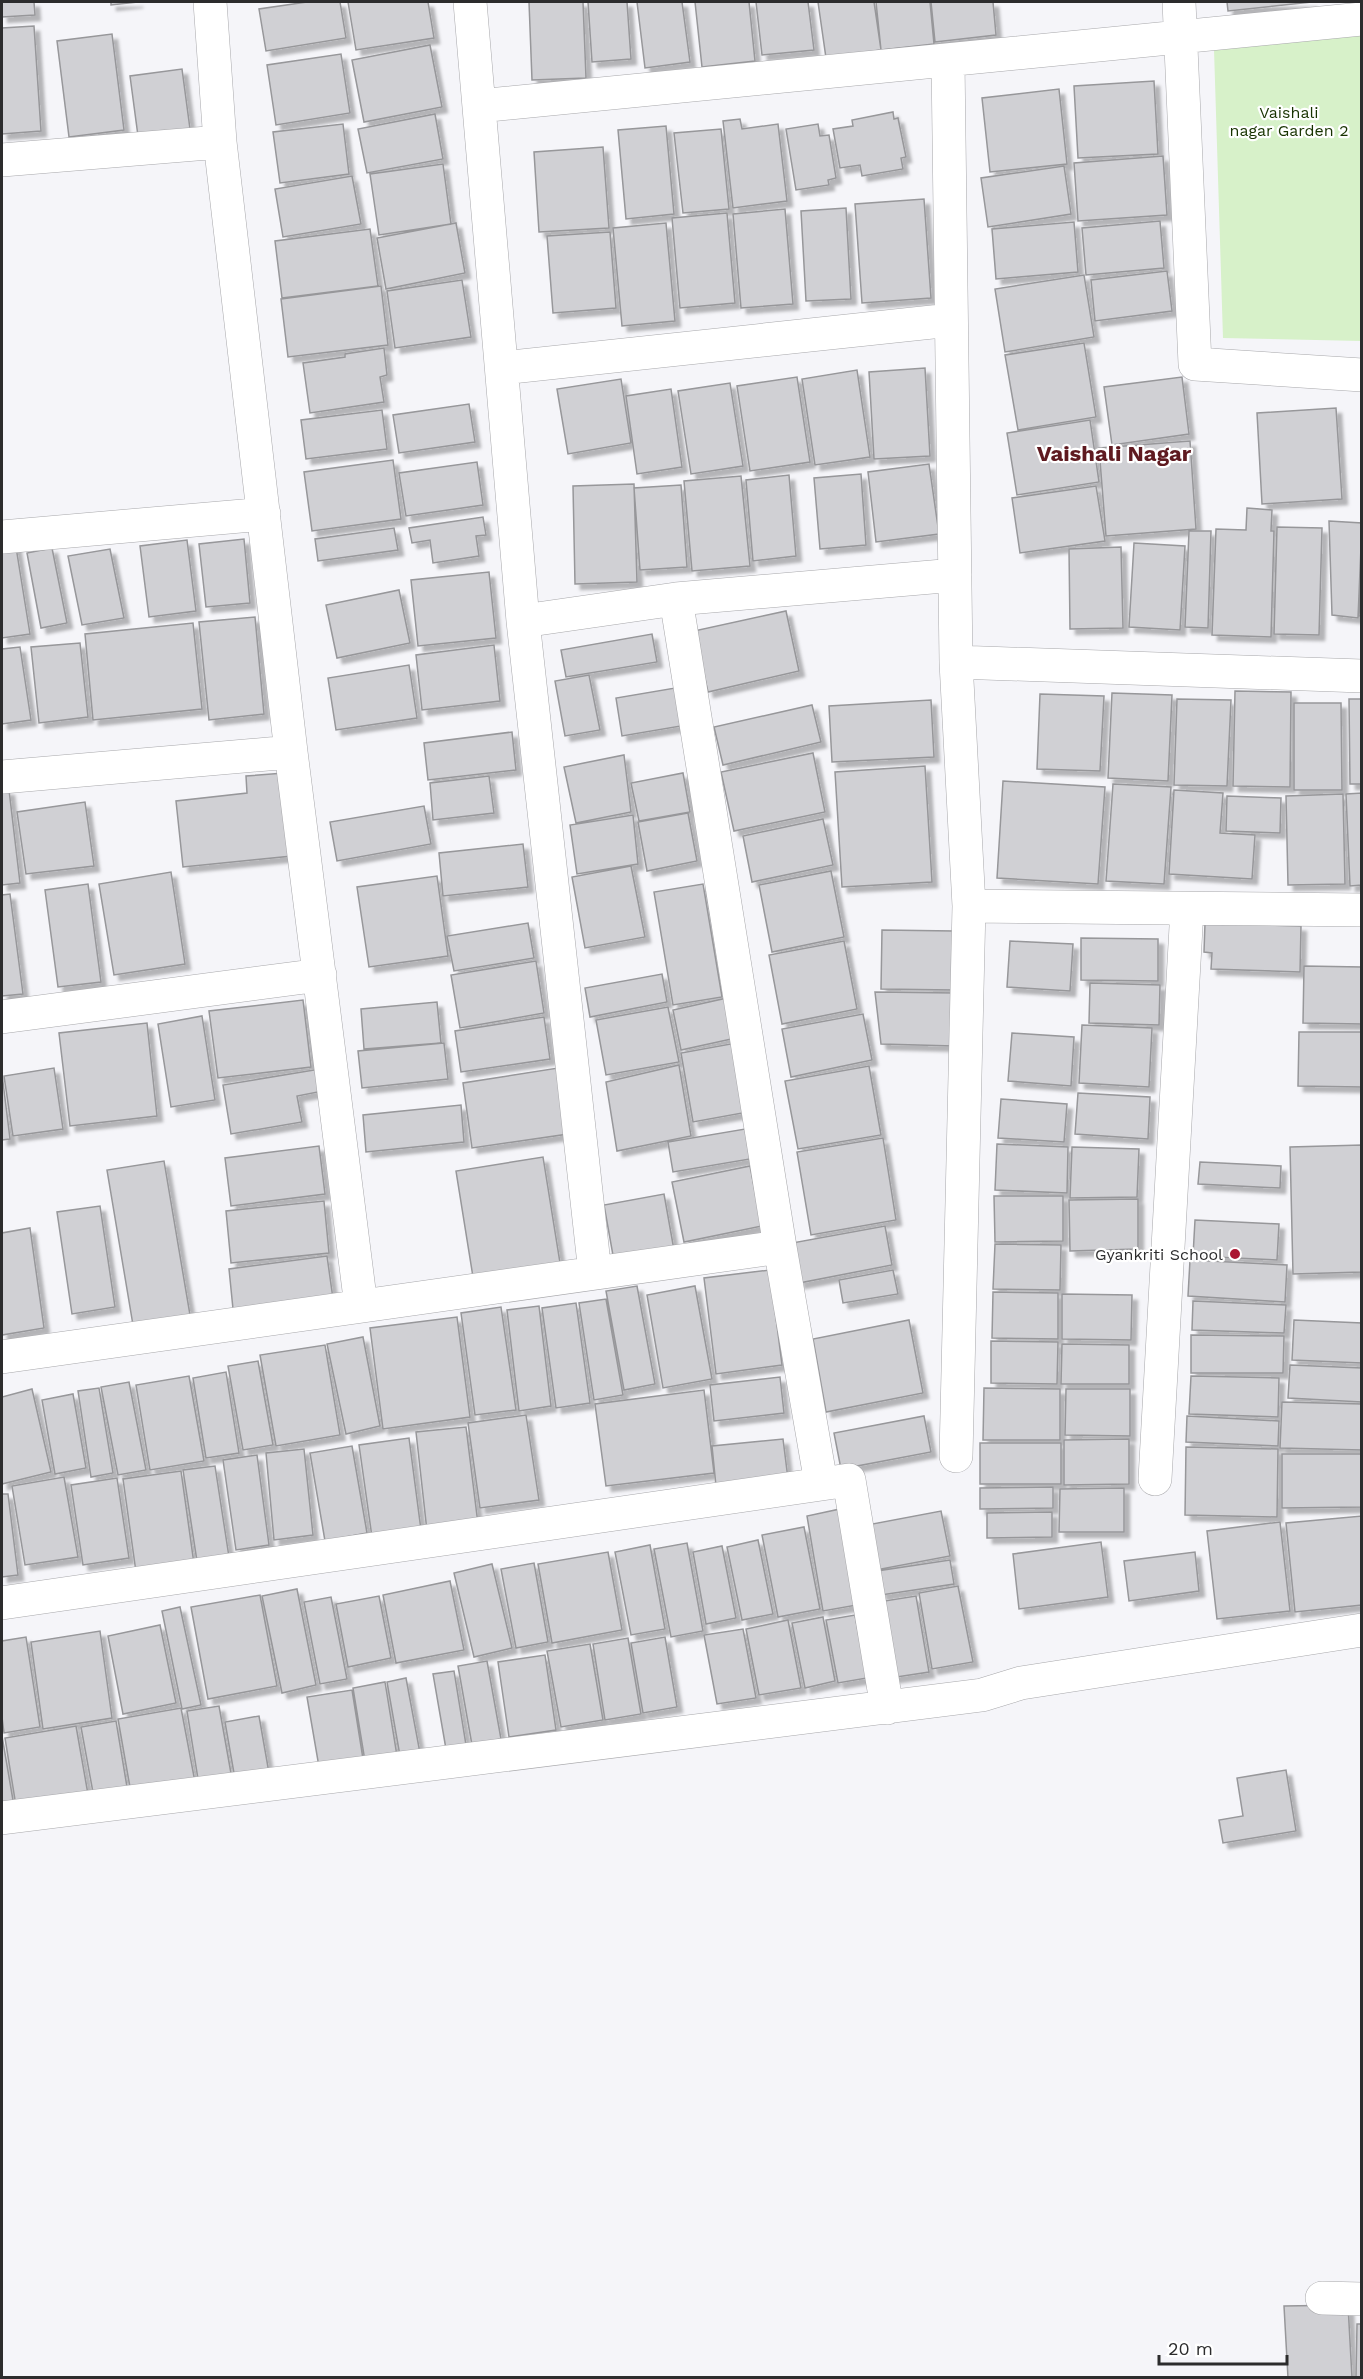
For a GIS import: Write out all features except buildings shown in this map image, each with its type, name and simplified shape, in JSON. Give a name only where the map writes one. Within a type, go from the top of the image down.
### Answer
[{"type":"street","points":[[210,2],[220,142],[291,752],[361,1306]]},
{"type":"street","points":[[470,2],[523,621],[595,1273]]},
{"type":"street","points":[[1179,2],[1195,364],[1362,375]]},
{"type":"street","points":[[479,106],[1362,20]]},
{"type":"street","points":[[948,61],[956,662],[969,906],[956,1456]]},
{"type":"street","points":[[2,160],[220,142]]},
{"type":"street","points":[[502,368],[951,320]]},
{"type":"street","points":[[2,537],[264,514]]},
{"type":"street","points":[[523,621],[676,599],[955,575]]},
{"type":"street","points":[[676,599],[780,1247],[821,1483]]},
{"type":"street","points":[[956,662],[1362,676]]},
{"type":"street","points":[[2,777],[291,752]]},
{"type":"street","points":[[969,906],[1362,910]]},
{"type":"street","points":[[1155,1479],[1187,909]]},
{"type":"street","points":[[2,1017],[320,975]]},
{"type":"street","points":[[2,1357],[780,1247]]},
{"type":"street","points":[[2,1604],[849,1480],[887,1708]]},
{"type":"street","points":[[2,1818],[982,1695],[1021,1683],[1362,1630]]},
{"type":"street","points":[[1322,2298],[1362,2299]]},
{"type":"green space","name":"Vaishali nagar Garden 2","points":[[1361,34],[1361,341],[1223,338],[1214,49]]},
{"type":"place","name":"Gyankriti School","points":[[1235,1254]]},
{"type":"district","name":"Vaishali Nagar","points":[[1114,453]]}]
